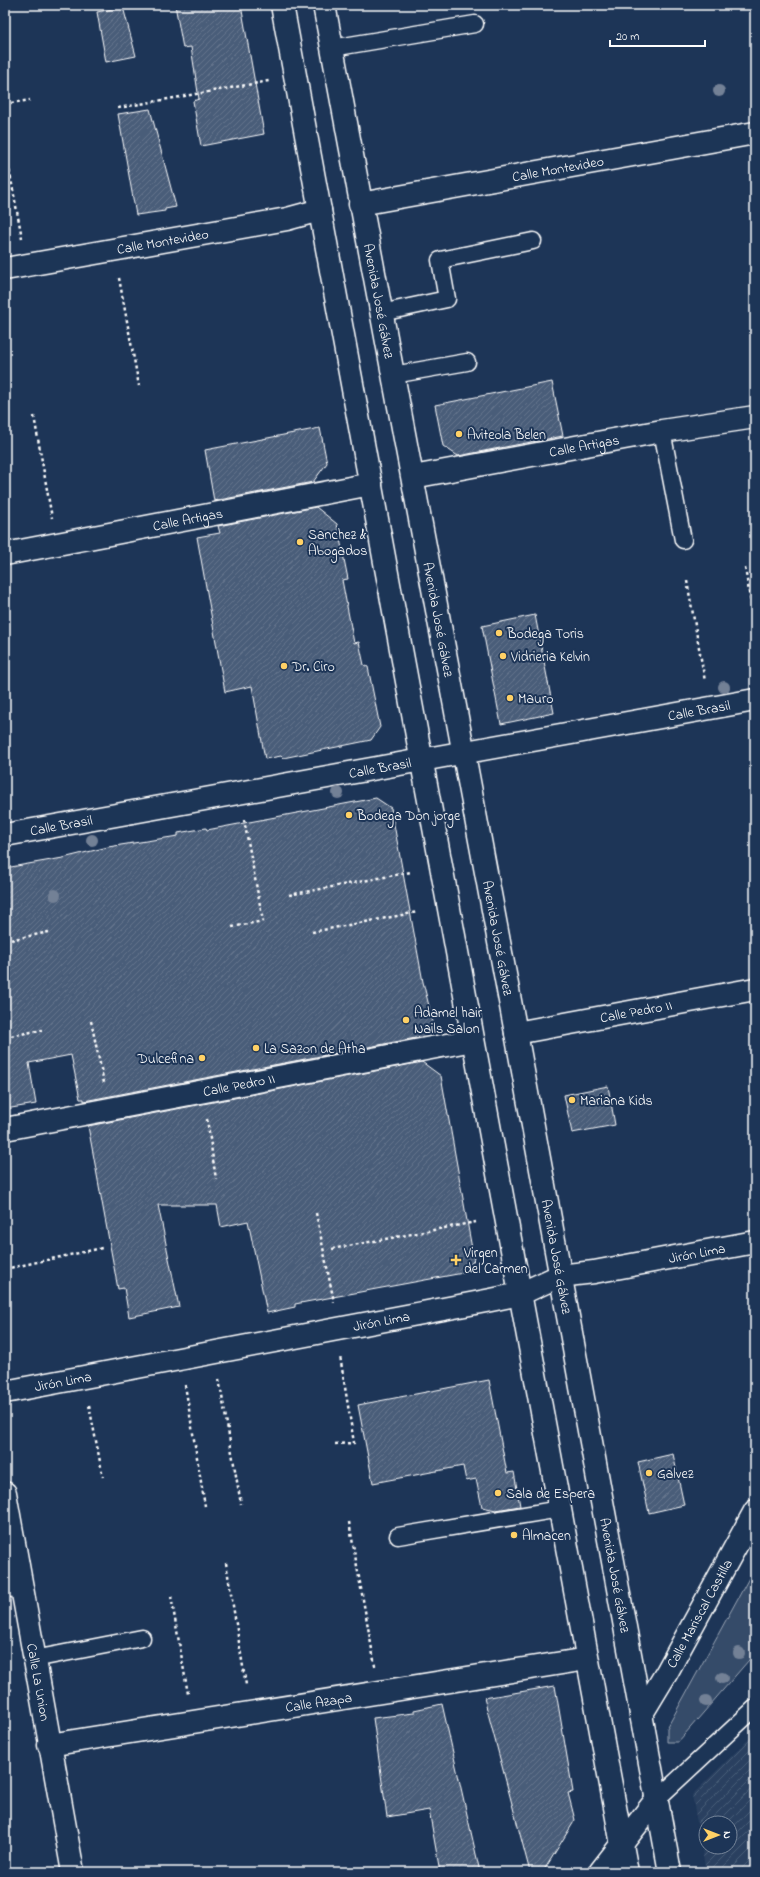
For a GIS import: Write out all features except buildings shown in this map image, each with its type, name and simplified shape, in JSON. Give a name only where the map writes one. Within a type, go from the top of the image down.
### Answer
[{"type":"street","points":[[282,5],[627,1872]]},
{"type":"street","name":"Avenida José Gálvez","points":[[324,5],[360,204],[413,477],[670,1872]]},
{"type":"street","name":"Calle Montevideo","points":[[360,204],[755,133]]},
{"type":"street","name":"Calle Montevideo","points":[[5,269],[287,219],[320,210]]},
{"type":"street","name":"Calle Artigas","points":[[413,477],[662,432],[755,417]]},
{"type":"street","name":"Calle Artigas","points":[[5,554],[370,484]]},
{"type":"street","name":"Calle Brasil","points":[[5,835],[755,700]]},
{"type":"street","name":"Calle Pedro II","points":[[516,1033],[755,990]]},
{"type":"street","name":"Calle Pedro II","points":[[5,1129],[473,1040]]},
{"type":"street","name":"Jirón Lima","points":[[5,1392],[520,1294],[560,1276],[594,1272],[755,1242]]},
{"type":"street","name":"Calle La Union","points":[[5,1493],[13,1588],[34,1659],[73,1872]]},
{"type":"street","name":"Calle Mariscal Castilla","points":[[641,1715],[667,1672],[755,1511]]},
{"type":"street","name":"Calle Azapa","points":[[50,1745],[587,1659]]},
{"type":"street","points":[[600,1872],[656,1800]]},
{"type":"lane","points":[[332,48],[475,24]]},
{"type":"lane","points":[[381,313],[447,299],[440,260],[533,241]]},
{"type":"lane","points":[[393,374],[467,362]]},
{"type":"lane","points":[[662,432],[683,540]]},
{"type":"lane","points":[[398,1536],[560,1509]]},
{"type":"lane","points":[[34,1659],[142,1638]]},
{"type":"lane","points":[[656,1800],[755,1708]]},
{"type":"path","points":[[118,108],[295,75]]},
{"type":"path","points":[[5,104],[30,100]]},
{"type":"path","points":[[5,146],[27,265]]},
{"type":"path","points":[[114,250],[139,386]]},
{"type":"path","points":[[34,416],[57,544]]},
{"type":"path","points":[[745,568],[755,627]]},
{"type":"path","points":[[687,581],[710,708]]},
{"type":"path","points":[[232,927],[263,921],[243,817]]},
{"type":"path","points":[[289,895],[410,872]]},
{"type":"path","points":[[312,932],[418,912]]},
{"type":"path","points":[[5,941],[49,932]]},
{"type":"path","points":[[90,1021],[105,1089]]},
{"type":"path","points":[[5,1037],[42,1030]]},
{"type":"path","points":[[206,1114],[216,1179]]},
{"type":"path","points":[[316,1213],[334,1302]]},
{"type":"path","points":[[332,1249],[476,1222]]},
{"type":"path","points":[[5,1269],[102,1248]]},
{"type":"path","points":[[335,1444],[354,1443],[340,1352]]},
{"type":"path","points":[[218,1375],[240,1504]]},
{"type":"path","points":[[184,1381],[205,1506]]},
{"type":"path","points":[[88,1399],[103,1477]]},
{"type":"path","points":[[350,1522],[376,1670]]},
{"type":"path","points":[[226,1563],[247,1690]]},
{"type":"path","points":[[170,1596],[189,1700]]},
{"type":"path","points":[[5,1688],[12,1690]]},
{"type":"shaded area","points":[[755,1567],[755,1653],[678,1742],[667,1742],[667,1728]]},
{"type":"shaded area","points":[[755,1733],[755,1872],[706,1872],[703,1855],[738,1855],[738,1815],[698,1815],[698,1828],[692,1795]]},
{"type":"place","name":"Aviteola Belen","points":[[459,434]]},
{"type":"place","name":"Sanchez & Abogados","points":[[300,542]]},
{"type":"place","name":"Bodega Toris","points":[[499,633]]},
{"type":"place","name":"Vidrieria Kelvin","points":[[503,656]]},
{"type":"place","name":"Dr. Ciro","points":[[284,666]]},
{"type":"place","name":"Mauro","points":[[510,698]]},
{"type":"place","name":"Bodega Don jorge","points":[[349,815]]},
{"type":"place","name":"Adamel hair Nails Salon","points":[[406,1020]]},
{"type":"place","name":"La Sazon de Atha","points":[[256,1048]]},
{"type":"place","name":"Dulcefina","points":[[202,1058]]},
{"type":"place","name":"Mariana Kids","points":[[572,1100]]},
{"type":"place","name":"Virgen del Carmen","points":[[456,1260]]},
{"type":"place","name":"Galvez","points":[[649,1473]]},
{"type":"place","name":"Sala de Espera","points":[[498,1493]]},
{"type":"place","name":"Almacen","points":[[514,1535]]}]
